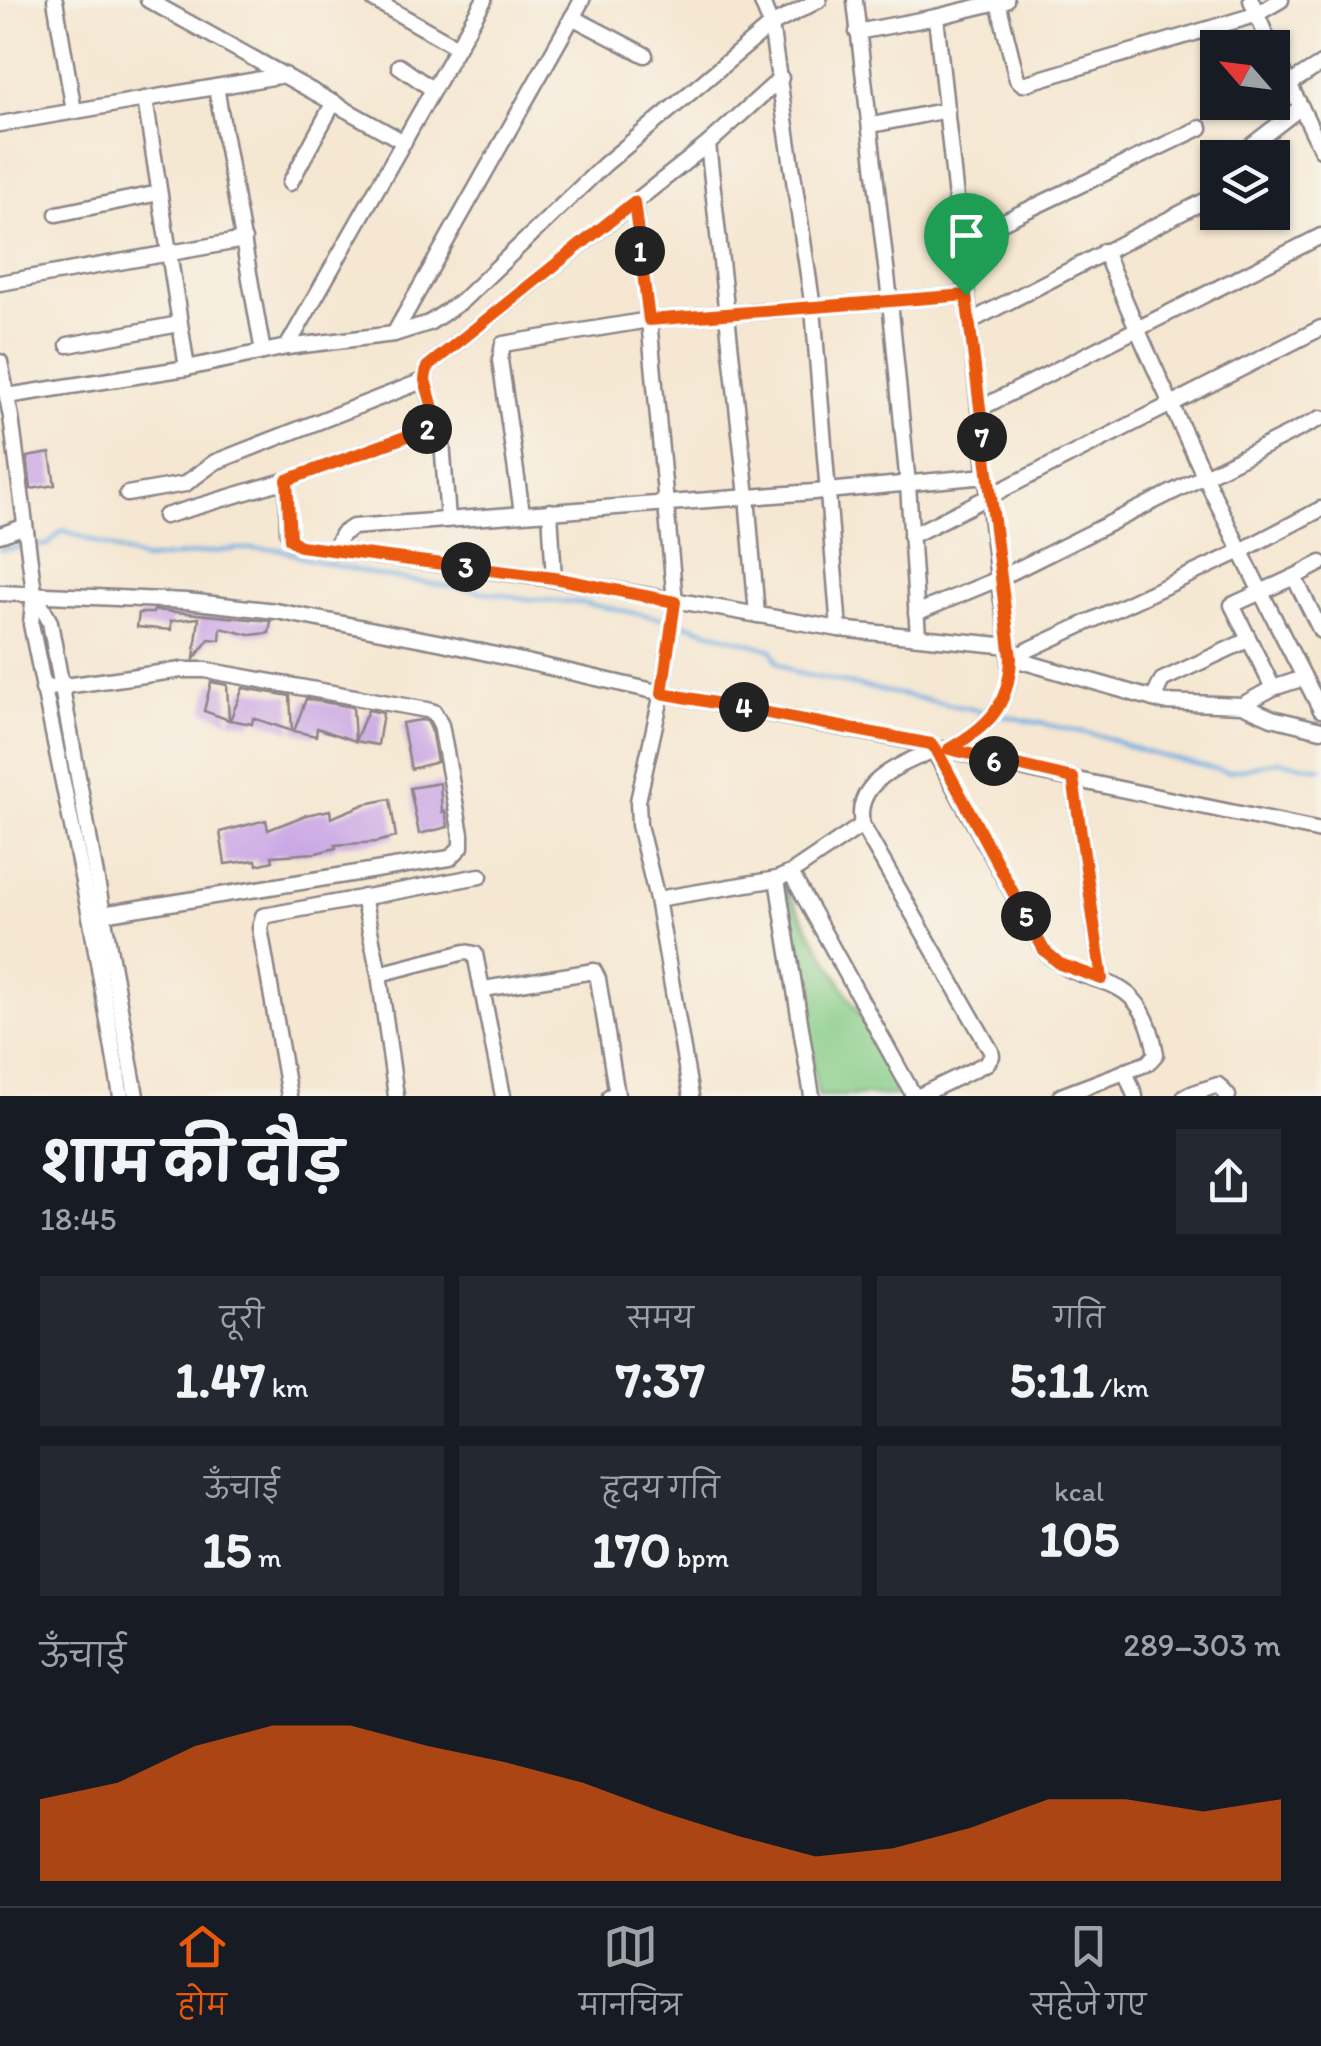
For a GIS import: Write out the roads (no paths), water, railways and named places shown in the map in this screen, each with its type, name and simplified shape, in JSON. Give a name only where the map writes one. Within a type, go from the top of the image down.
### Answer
[{"type":"street","points":[[56,0],[74,111]]},
{"type":"street","points":[[148,0],[404,142]]},
{"type":"street","points":[[374,0],[456,47]]},
{"type":"street","points":[[287,348],[484,0]]},
{"type":"street","points":[[394,334],[582,0]]},
{"type":"street","points":[[760,0],[771,26],[781,78],[813,308],[839,630]]},
{"type":"street","points":[[6,396],[287,348],[394,334],[429,322],[462,301],[604,165],[771,26],[819,0]]},
{"type":"street","points":[[857,32],[1002,1],[1017,79],[1023,84],[1281,0]]},
{"type":"street","points":[[856,2],[908,485],[918,636]]},
{"type":"street","points":[[1253,7],[1263,30]]},
{"type":"street","points":[[784,876],[916,1096],[987,1063],[992,1050],[862,825],[860,812],[865,795],[888,771],[981,731],[1005,698],[1010,652],[998,579],[936,17]]},
{"type":"street","points":[[572,18],[646,54]]},
{"type":"street","points":[[1290,83],[1321,64]]},
{"type":"street","points":[[399,66],[432,89]]},
{"type":"street","points":[[0,124],[285,75]]},
{"type":"street","points":[[448,520],[438,425],[425,380],[427,367],[708,144],[781,78]]},
{"type":"street","points":[[1290,86],[1321,149]]},
{"type":"street","points":[[216,87],[263,352]]},
{"type":"street","points":[[145,99],[187,368]]},
{"type":"street","points":[[290,183],[334,102]]},
{"type":"street","points":[[1258,140],[1301,107]]},
{"type":"street","points":[[872,126],[947,110]]},
{"type":"street","points":[[960,242],[1200,128]]},
{"type":"street","points":[[708,144],[757,615]]},
{"type":"street","points":[[57,214],[159,193]]},
{"type":"street","points":[[634,202],[649,320],[675,609],[662,693],[638,802],[639,825],[692,1096]]},
{"type":"street","points":[[969,322],[1200,203]]},
{"type":"street","points":[[979,409],[1321,236]]},
{"type":"street","points":[[0,282],[244,240]]},
{"type":"street","points":[[1104,251],[1137,331],[1259,591],[1304,678],[1317,692],[1321,710]]},
{"type":"street","points":[[522,513],[500,360],[503,344],[649,320],[966,295]]},
{"type":"street","points":[[68,345],[180,324]]},
{"type":"street","points":[[911,536],[1321,328]]},
{"type":"street","points":[[0,362],[5,418],[34,592],[31,624],[43,689],[136,1096]]},
{"type":"street","points":[[128,494],[185,484],[214,462],[425,380]]},
{"type":"street","points":[[916,613],[998,579],[1321,418]]},
{"type":"street","points":[[164,516],[287,480],[438,425]]},
{"type":"street","points":[[334,551],[348,528],[986,476]]},
{"type":"street","points":[[287,480],[290,539],[300,546],[554,578],[675,609],[757,615],[1010,652],[1154,700],[1242,705],[1272,718],[1321,730]]},
{"type":"street","points":[[0,497],[19,494]]},
{"type":"street","points":[[1010,652],[1241,552],[1321,509]]},
{"type":"street","points":[[550,511],[554,578]]},
{"type":"street","points":[[0,535],[24,530]]},
{"type":"street","points":[[1273,688],[1232,605],[1321,562]]},
{"type":"street","points":[[1294,577],[1321,631]]},
{"type":"street","points":[[34,592],[50,622],[62,687],[121,1096]]},
{"type":"street","points":[[0,593],[216,603],[276,611],[443,643],[662,693],[1321,831]]},
{"type":"street","points":[[1154,700],[1155,689],[1162,680],[1248,640]]},
{"type":"street","points":[[43,689],[205,670],[427,710],[434,712],[441,725],[461,847],[450,858],[96,916]]},
{"type":"street","points":[[1242,705],[1273,688],[1304,678]]},
{"type":"street","points":[[939,748],[1044,950],[1060,964],[1102,979],[1136,1002],[1154,1045],[1154,1060],[1061,1096]]},
{"type":"street","points":[[1073,778],[1102,979]]},
{"type":"street","points":[[656,898],[784,876],[862,825]]},
{"type":"street","points":[[290,1096],[260,922],[268,913],[480,876]]},
{"type":"street","points":[[784,876],[812,1096]]},
{"type":"street","points":[[364,896],[396,1096]]},
{"type":"street","points":[[379,974],[470,952],[478,960],[503,1096]]},
{"type":"street","points":[[484,990],[594,971],[615,1096]]},
{"type":"street","points":[[1125,1071],[1135,1096]]},
{"type":"street","points":[[1185,1096],[1218,1085],[1228,1096]]},
{"type":"waterway","points":[[34,546],[48,545],[63,530],[145,560],[236,549],[279,549],[377,575],[529,599],[582,603],[666,619]]},
{"type":"waterway","points":[[0,550],[25,547]]},
{"type":"waterway","points":[[675,621],[772,650],[777,662],[796,673],[986,712]]},
{"type":"waterway","points":[[996,714],[1101,736],[1145,752],[1228,772],[1278,761],[1321,768]]}]
